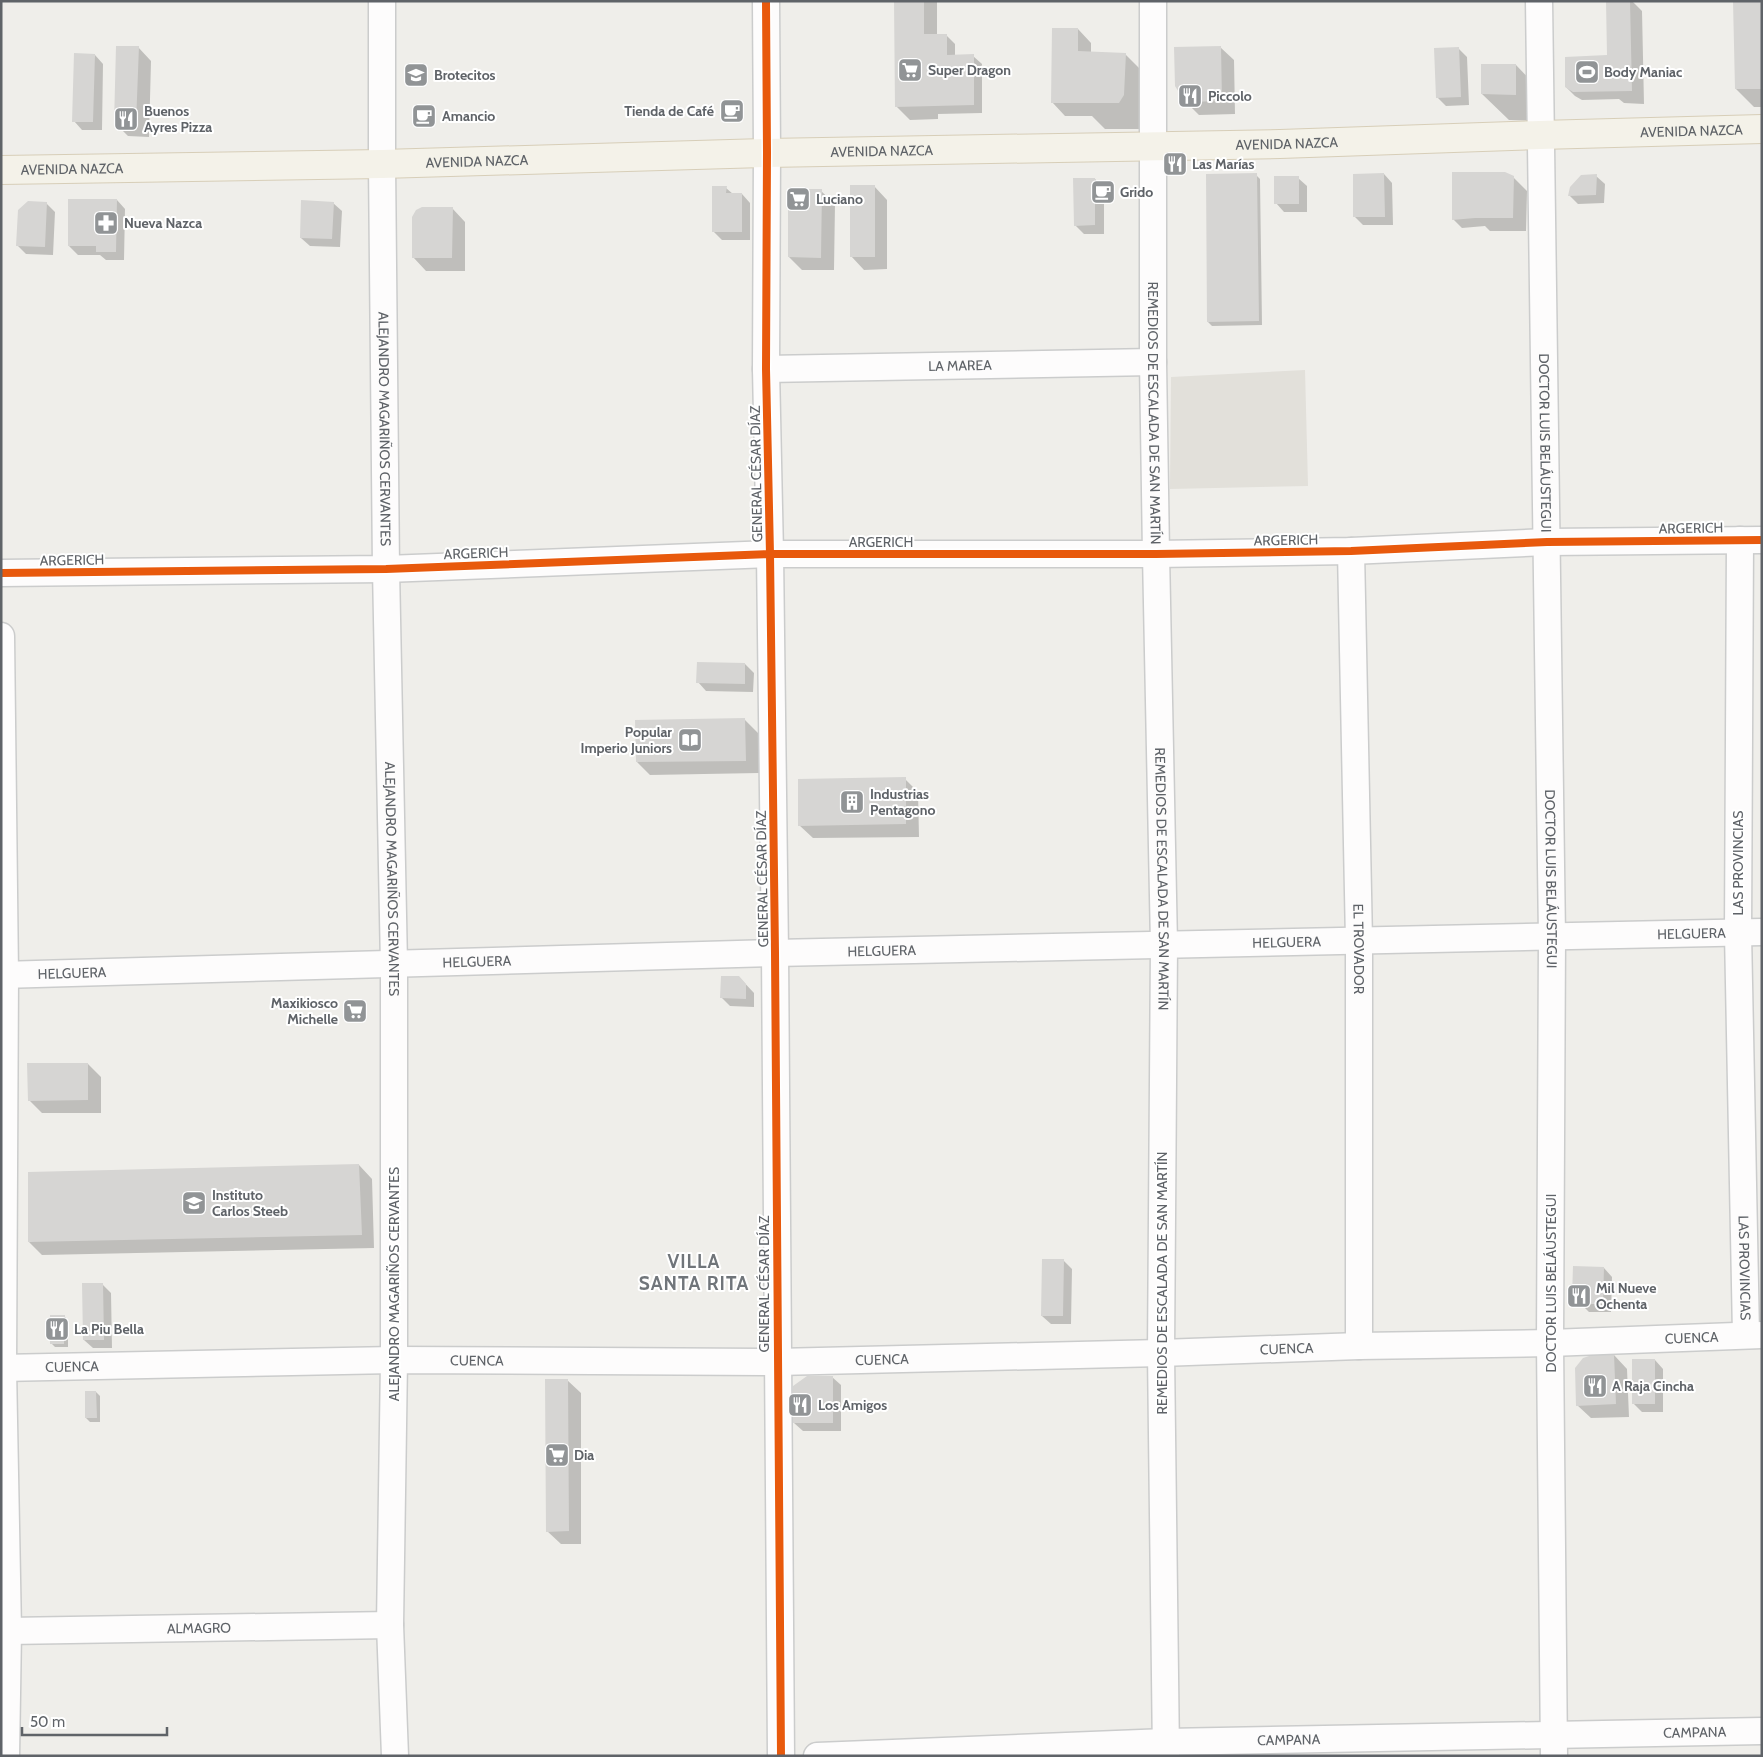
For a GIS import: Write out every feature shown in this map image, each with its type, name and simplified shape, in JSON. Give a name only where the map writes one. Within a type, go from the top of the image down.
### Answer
[{"type":"main road","name":"AVENIDA NAZCA","points":[[1,170],[382,164],[767,153],[1280,144],[1762,129]]},
{"type":"street","name":"ALEJANDRO MAGARIÑOS CERVANTES","points":[[382,1],[386,569],[394,965],[394,1360],[390,1625],[395,1756]]},
{"type":"street","name":"GENERAL CÉSAR DÍAZ","points":[[766,1],[766,369],[775,953],[781,1756]]},
{"type":"street","name":"REMEDIOS DE ESCALADA DE SAN MARTÍN","points":[[1153,1],[1153,362],[1164,945],[1161,1353],[1166,1749]]},
{"type":"street","name":"DOCTOR LUIS BELÁUSTEGUI","points":[[1539,1],[1552,937],[1550,1343],[1554,1746]]},
{"type":"street","name":"LA MAREA","points":[[766,369],[1153,362]]},
{"type":"street","name":"ARGERICH","points":[[1,573],[386,569],[770,554],[1156,554],[1351,551],[1547,542],[1751,540]]},
{"type":"street","name":"LAS PROVINCIAS","points":[[1751,540],[1750,932],[1754,1335]]},
{"type":"street","name":"EL TROVADOR","points":[[1351,551],[1359,941],[1359,1346]]},
{"type":"street","points":[[1,636],[3,975],[2,1368],[8,1631],[6,1756]]},
{"type":"street","name":"HELGUERA","points":[[3,975],[775,953],[1750,932]]},
{"type":"street","name":"CUENCA","points":[[2,1368],[394,1360],[777,1362],[1161,1353],[1359,1346],[1550,1343],[1754,1335]]},
{"type":"street","name":"ALMAGRO","points":[[8,1631],[390,1625]]},
{"type":"street","name":"CAMPANA","points":[[817,1756],[1166,1749],[1554,1746],[1762,1731]]},
{"type":"shaded area","points":[[1305,370],[1308,486],[1170,489],[1171,377]]},
{"type":"building","points":[[894,1],[924,1],[924,34],[947,34],[947,55],[974,54],[974,105],[895,107]]},
{"type":"building","points":[[1606,1],[1630,1],[1632,91],[1573,92],[1565,87],[1565,57],[1607,55]]},
{"type":"building","points":[[1733,1],[1762,1],[1762,89],[1735,89]]},
{"type":"building","points":[[1052,28],[1078,28],[1078,51],[1126,53],[1124,95],[1119,103],[1051,103]]},
{"type":"building","points":[[116,46],[139,46],[136,124],[114,124]]},
{"type":"building","points":[[1221,46],[1222,101],[1185,102],[1175,86],[1174,47]]},
{"type":"building","points":[[1459,47],[1461,97],[1436,98],[1434,48]]},
{"type":"building","points":[[74,53],[95,54],[93,122],[72,122]]},
{"type":"building","points":[[1481,64],[1516,64],[1516,95],[1481,94]]},
{"type":"building","points":[[1452,172],[1505,172],[1514,176],[1513,218],[1452,220]]},
{"type":"building","points":[[1257,173],[1259,321],[1207,322],[1206,174]]},
{"type":"building","points":[[1384,173],[1385,217],[1353,217],[1353,174]]},
{"type":"building","points":[[1597,174],[1596,195],[1568,196],[1570,187],[1581,175]]},
{"type":"building","points":[[1274,176],[1299,176],[1299,204],[1274,204]]},
{"type":"building","points":[[1073,178],[1095,178],[1095,225],[1074,226]]},
{"type":"building","points":[[850,185],[875,185],[875,257],[850,257]]},
{"type":"building","points":[[712,186],[727,186],[726,193],[742,193],[742,232],[712,232]]},
{"type":"building","points":[[788,189],[822,189],[821,258],[788,257]]},
{"type":"building","points":[[68,199],[117,199],[116,252],[96,252],[96,246],[68,246]]},
{"type":"building","points":[[301,200],[334,202],[332,239],[300,238]]},
{"type":"building","points":[[28,201],[47,202],[45,247],[16,246],[18,210]]},
{"type":"building","points":[[422,207],[453,207],[452,258],[412,258],[412,217],[416,210]]},
{"type":"building","points":[[697,662],[745,663],[745,684],[696,683]]},
{"type":"building","name":"Popular Imperio Juniors","points":[[745,718],[746,761],[636,762],[635,720]]},
{"type":"building","name":"Industrias Pentagono","points":[[906,777],[906,824],[798,826],[798,779]]},
{"type":"building","points":[[721,976],[739,976],[746,984],[746,999],[720,998]]},
{"type":"building","points":[[27,1063],[88,1063],[88,1100],[28,1101]]},
{"type":"building","name":"Instituto Carlos Steeb","points":[[359,1164],[362,1235],[28,1242],[28,1172]]},
{"type":"building","points":[[1042,1259],[1064,1259],[1063,1316],[1041,1316]]},
{"type":"building","points":[[1573,1266],[1604,1267],[1603,1304],[1580,1304],[1572,1297]]},
{"type":"building","points":[[82,1283],[103,1283],[104,1340],[83,1340]]},
{"type":"building","name":"La Piu Bella","points":[[50,1315],[65,1315],[64,1344],[50,1344]]},
{"type":"building","name":"A Raja Cincha","points":[[1614,1354],[1616,1404],[1576,1406],[1575,1368],[1583,1358],[1592,1355]]},
{"type":"building","points":[[1632,1359],[1655,1359],[1655,1404],[1632,1404]]},
{"type":"building","points":[[807,1376],[833,1376],[833,1423],[793,1423],[793,1386]]},
{"type":"building","name":"Dia","points":[[545,1379],[568,1379],[569,1531],[546,1532]]},
{"type":"building","points":[[85,1391],[96,1391],[97,1418],[85,1418]]},
{"type":"cycle path","points":[[766,1],[766,369],[775,953],[781,1756]]},
{"type":"cycle path","points":[[1,573],[386,569],[770,554],[1156,554],[1351,551],[1547,542],[1762,540]]},
{"type":"place","name":"Super Dragon","points":[[910,70]]},
{"type":"place","name":"Body Maniac","points":[[1587,72]]},
{"type":"place","name":"Brotecitos","points":[[416,75]]},
{"type":"place","name":"Piccolo","points":[[1190,96]]},
{"type":"place","name":"Tienda de Café","points":[[732,111]]},
{"type":"place","name":"Amancio","points":[[424,116]]},
{"type":"place","name":"Buenos Ayres Pizza","points":[[126,119]]},
{"type":"place","name":"Las Marías","points":[[1175,164]]},
{"type":"place","name":"Grido","points":[[1103,192]]},
{"type":"place","name":"Luciano","points":[[798,199]]},
{"type":"place","name":"Nueva Nazca","points":[[106,223]]},
{"type":"place","name":"Popular Imperio Juniors","points":[[690,740]]},
{"type":"place","name":"Industrias Pentagono","points":[[852,802]]},
{"type":"place","name":"Maxikiosco Michelle","points":[[355,1011]]},
{"type":"place","name":"Instituto Carlos Steeb","points":[[194,1203]]},
{"type":"place","name":"Mil Nueve Ochenta","points":[[1579,1296]]},
{"type":"place","name":"La Piu Bella","points":[[57,1329]]},
{"type":"place","name":"A Raja Cincha","points":[[1595,1386]]},
{"type":"place","name":"Los Amigos","points":[[800,1405]]},
{"type":"place","name":"Dia","points":[[557,1455]]},
{"type":"district","name":"VILLA SANTA RITA","points":[[694,1272]]}]
